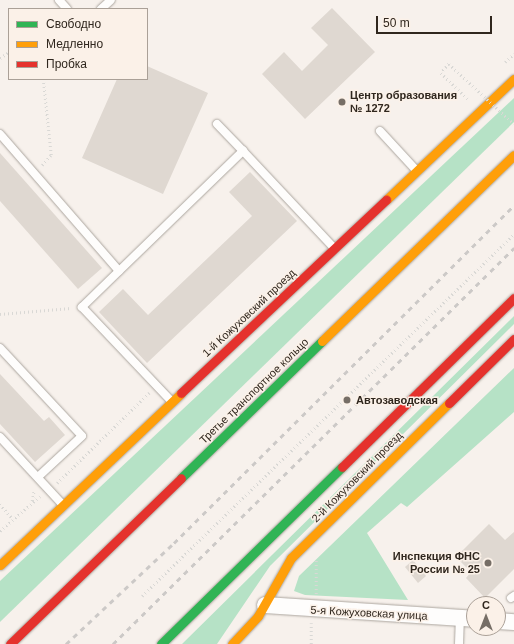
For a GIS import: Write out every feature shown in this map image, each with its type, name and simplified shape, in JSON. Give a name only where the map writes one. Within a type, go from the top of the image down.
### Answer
[{"type":"main road","name":"1-й Кожуховский проезд","points":[[0,565],[514,79]]},
{"type":"main road","name":"Третье транспортное кольцо","points":[[10,644],[514,155]]},
{"type":"main road","points":[[161,644],[514,298]]},
{"type":"main road","name":"2-й Кожуховский проезд","points":[[232,644],[265,605],[276,580],[291,558],[514,339]]},
{"type":"street","name":"5-я Кожуховская улица","points":[[265,605],[466,618]]},
{"type":"lane","points":[[59,0],[66,8]]},
{"type":"lane","points":[[102,8],[111,0]]},
{"type":"lane","points":[[218,124],[335,249]]},
{"type":"lane","points":[[380,130],[417,171]]},
{"type":"lane","points":[[0,134],[119,270]]},
{"type":"lane","points":[[172,402],[82,307],[243,151]]},
{"type":"lane","points":[[0,348],[82,436],[38,478]]},
{"type":"lane","points":[[0,437],[64,505]]},
{"type":"lane","points":[[0,548],[8,557]]},
{"type":"lane","points":[[460,644],[466,622]]},
{"type":"path","points":[[449,64],[514,124]]},
{"type":"path","points":[[35,174],[51,155],[43,80]]},
{"type":"path","points":[[142,596],[514,234]]},
{"type":"path","points":[[0,314],[82,307]]},
{"type":"path","points":[[0,504],[13,518]]},
{"type":"path","points":[[316,551],[316,599]]},
{"type":"path","points":[[310,644],[311,625]]},
{"type":"green space","points":[[514,98],[514,122],[0,622],[0,581]]},
{"type":"green space","points":[[514,316],[514,324],[270,566],[217,644],[182,644]]},
{"type":"green space","points":[[514,368],[514,412],[407,507],[401,503],[367,533],[408,600],[305,595],[294,591],[299,576]]},
{"type":"building","points":[[332,8],[375,52],[305,119],[262,74],[284,52],[302,71],[328,45],[311,28]]},
{"type":"building","points":[[148,66],[208,93],[163,194],[82,158],[117,80],[148,80]]},
{"type":"building","points":[[0,153],[102,268],[78,289],[0,201]]},
{"type":"building","points":[[250,172],[297,221],[147,363],[99,312],[123,289],[148,315],[252,216],[229,192]]},
{"type":"building","points":[[0,374],[44,421],[49,417],[65,435],[35,462],[0,424]]},
{"type":"building","name":"Инспекция ФНС России № 25","points":[[489,524],[505,540],[514,532],[514,569],[487,596],[483,596],[466,578],[471,572],[456,557]]},
{"type":"building","points":[[413,560],[426,576],[418,583],[405,567]]},
{"type":"railway","points":[[66,644],[174,543],[514,205]]},
{"type":"railway","points":[[113,644],[514,248]]},
{"type":"traffic: fast","points":[[181,478],[322,341]]},
{"type":"traffic: fast","points":[[161,644],[342,467]]},
{"type":"traffic: slow","points":[[386,200],[514,79]]},
{"type":"traffic: slow","points":[[322,341],[514,155]]},
{"type":"traffic: slow","points":[[0,565],[181,393]]},
{"type":"traffic: slow","points":[[232,644],[258,616],[291,558],[449,403]]},
{"type":"traffic: jam","points":[[181,393],[386,200]]},
{"type":"traffic: jam","points":[[342,467],[514,298]]},
{"type":"traffic: jam","points":[[449,403],[514,339]]},
{"type":"traffic: jam","points":[[10,644],[181,478]]},
{"type":"place","name":"Центр образования № 1272","points":[[342,102]]},
{"type":"place","name":"Автозаводская","points":[[347,400]]},
{"type":"place","name":"Инспекция ФНС России № 25","points":[[488,563]]}]
